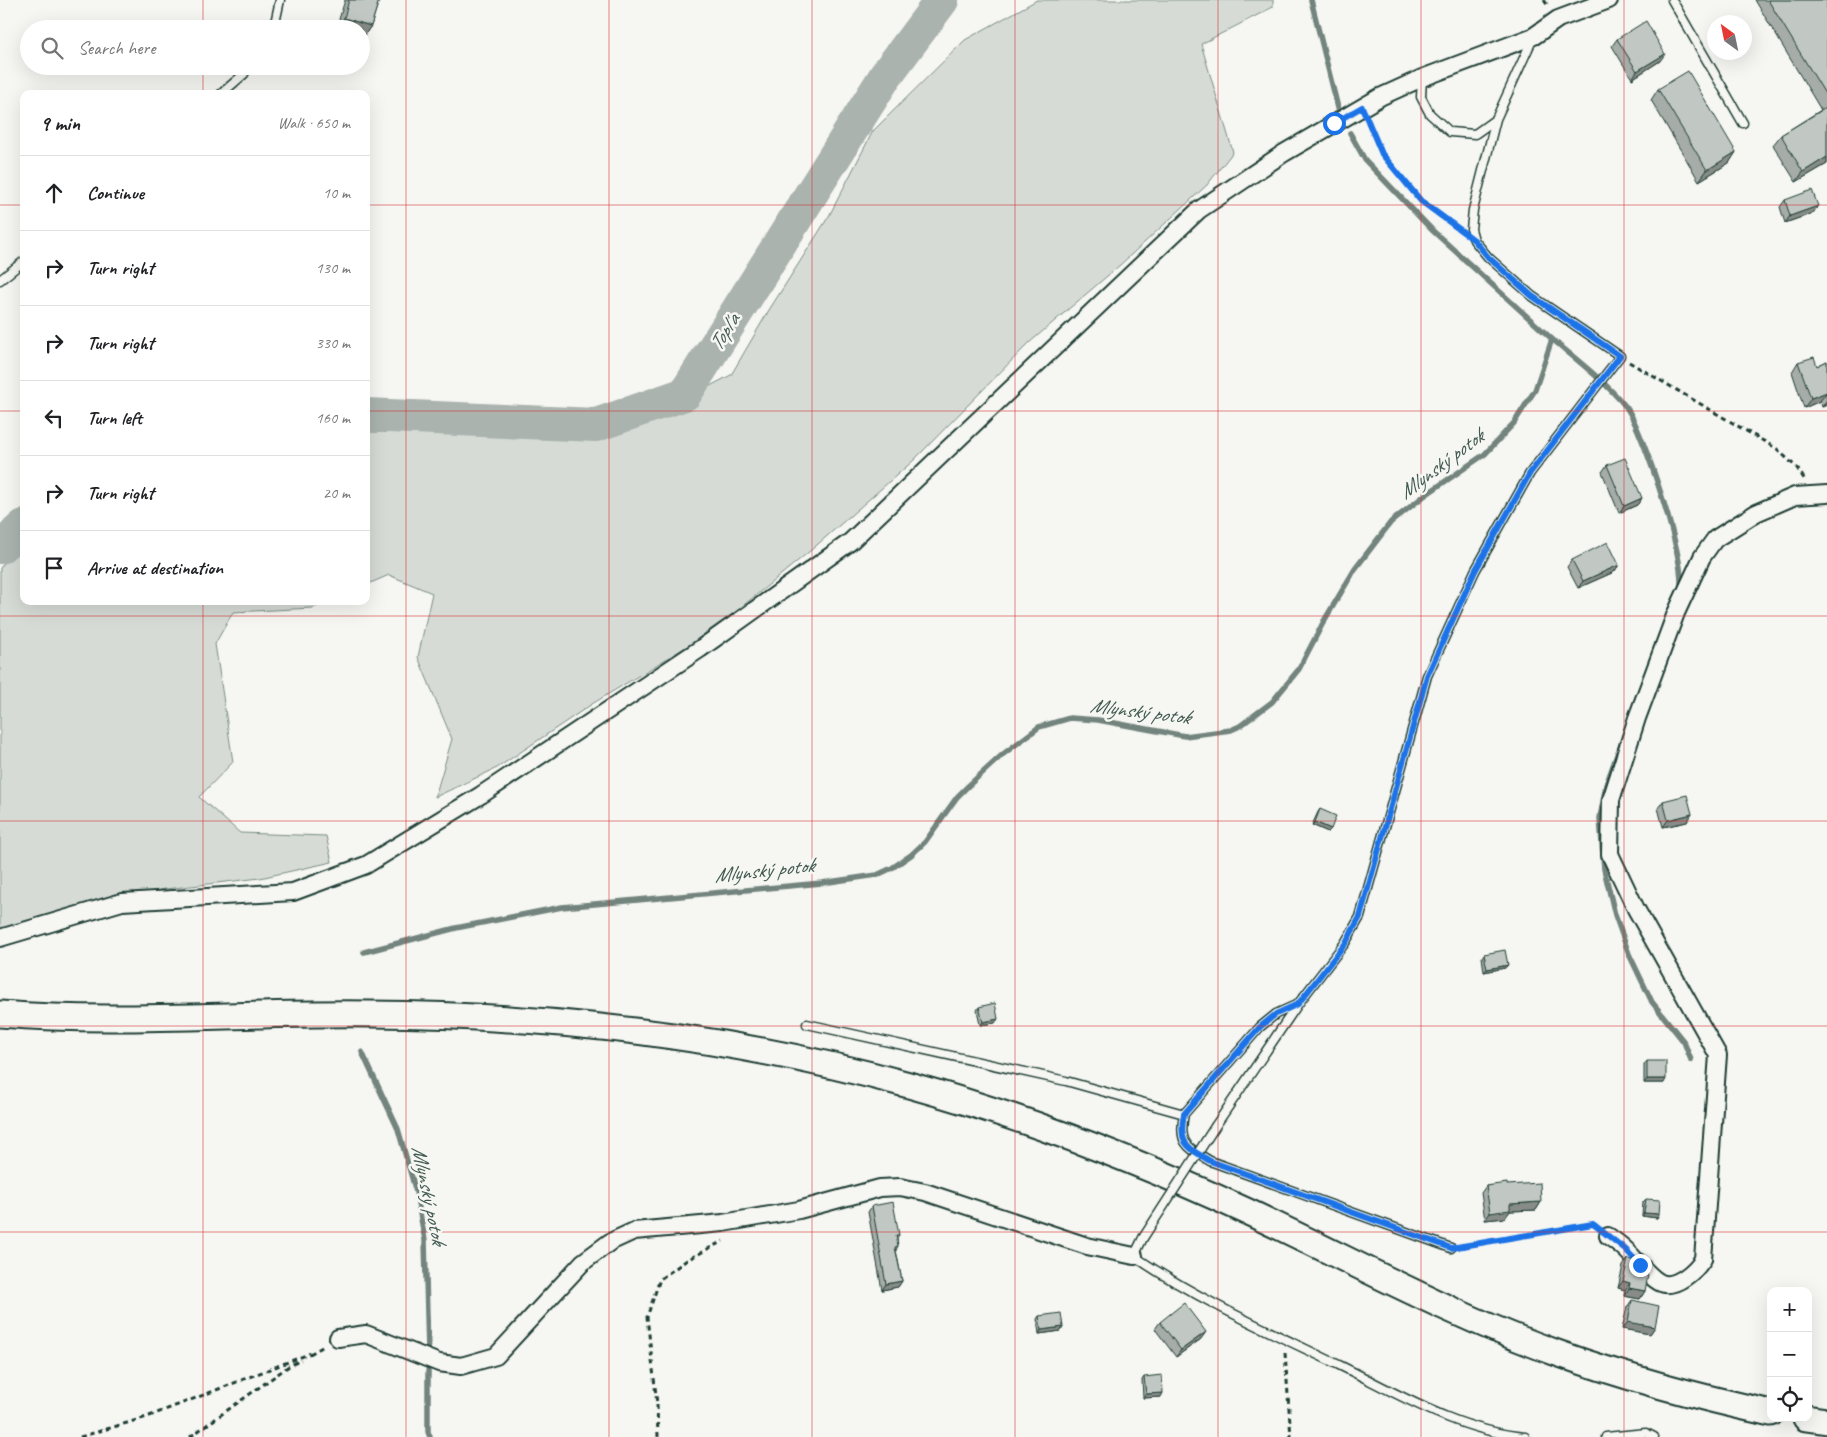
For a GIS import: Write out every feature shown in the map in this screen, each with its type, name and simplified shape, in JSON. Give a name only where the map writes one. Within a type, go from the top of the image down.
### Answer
[{"type":"main road","points":[[0,1014],[88,1017],[366,1014],[468,1016],[551,1021],[728,1046],[820,1064],[909,1085],[1001,1114],[1161,1174],[1246,1211],[1463,1314],[1554,1352],[1708,1399],[1767,1411]]},
{"type":"main road","points":[[1812,1419],[1827,1421]]},
{"type":"street","points":[[0,938],[122,902],[293,892],[366,864],[472,800],[700,649],[850,542],[1200,210],[1284,153],[1356,110],[1422,78],[1534,36],[1558,19],[1610,0]]},
{"type":"street","points":[[1608,1236],[1625,1249],[1660,1283],[1668,1284],[1682,1279],[1697,1269],[1703,1259],[1718,1055],[1636,909],[1610,854],[1611,800],[1643,701],[1676,613],[1702,557],[1715,539],[1756,513],[1795,496],[1820,494]]},
{"type":"street","points":[[338,1338],[366,1334],[439,1363],[461,1366],[496,1356],[583,1262],[610,1242],[634,1231],[723,1223],[799,1210],[880,1188],[900,1187],[925,1192],[1087,1246],[1134,1256]]},
{"type":"lane","points":[[275,20],[280,0]]},
{"type":"lane","points":[[1672,0],[1743,122]]},
{"type":"lane","points":[[1525,1437],[1506,1435],[1470,1426],[1438,1413],[1276,1335],[1158,1272],[1134,1256],[1142,1238],[1216,1125],[1298,1004],[1345,944],[1360,917],[1427,676],[1475,571],[1530,473],[1620,356],[1532,296],[1488,257],[1474,240],[1471,228],[1473,210],[1496,120],[1534,36]]},
{"type":"lane","points":[[226,90],[243,75]]},
{"type":"lane","points":[[1422,78],[1421,97],[1430,114],[1450,132],[1474,134],[1496,120]]},
{"type":"lane","points":[[0,280],[20,264]]},
{"type":"lane","points":[[1298,1004],[1276,1014],[1260,1027],[1184,1114],[1182,1123],[1183,1136],[1187,1147],[1210,1161],[1451,1248]]},
{"type":"lane","points":[[807,1024],[1066,1081],[1184,1114]]},
{"type":"lane","points":[[1606,1437],[1646,1433],[1654,1437]]},
{"type":"path","points":[[1356,110],[1382,154],[1421,201],[1474,240]]},
{"type":"path","points":[[1620,356],[1777,449],[1798,468],[1820,494]]},
{"type":"path","points":[[1451,1248],[1593,1224],[1608,1236]]},
{"type":"path","points":[[658,1437],[657,1404],[647,1317],[660,1278],[686,1260],[730,1237]]},
{"type":"path","points":[[1276,1335],[1287,1355],[1291,1437]]},
{"type":"path","points":[[190,1437],[289,1366],[338,1338]]},
{"type":"path","points":[[80,1437],[147,1417],[311,1353]]},
{"type":"shaded area","points":[[1037,0],[1273,0],[1273,7],[1201,44],[1233,152],[1207,185],[1120,265],[1029,343],[914,460],[810,551],[712,631],[592,704],[497,768],[435,797],[452,739],[418,657],[432,593],[389,575],[370,583],[370,432],[499,433],[647,419],[731,375],[769,310],[829,216],[873,131],[965,40]]},
{"type":"shaded area","points":[[20,544],[20,605],[319,605],[313,608],[233,612],[215,644],[233,762],[199,797],[240,833],[326,836],[332,862],[260,878],[165,889],[64,911],[0,930],[0,568]]},
{"type":"building","points":[[349,0],[379,0],[371,26],[370,20],[344,18]]},
{"type":"building","points":[[1768,0],[1827,0],[1827,97]]},
{"type":"building","points":[[1646,21],[1665,54],[1637,71],[1617,39]]},
{"type":"building","points":[[1688,71],[1736,152],[1707,170],[1658,89]]},
{"type":"building","points":[[1827,107],[1827,157],[1803,172],[1781,135]]},
{"type":"building","points":[[1812,190],[1818,206],[1790,216],[1785,200]]},
{"type":"building","points":[[1814,357],[1817,366],[1827,361],[1827,392],[1811,398],[1798,362]]},
{"type":"building","points":[[1625,458],[1642,498],[1624,506],[1607,465]]},
{"type":"building","points":[[1608,542],[1619,565],[1583,581],[1572,560]]},
{"type":"building","points":[[1687,795],[1692,814],[1668,820],[1663,801]]},
{"type":"building","points":[[1320,809],[1336,816],[1331,829],[1315,822]]},
{"type":"building","points":[[1505,950],[1508,965],[1487,969],[1484,954]]},
{"type":"building","points":[[995,1003],[998,1019],[983,1022],[979,1007]]},
{"type":"building","points":[[1647,1061],[1666,1061],[1666,1079],[1647,1079]]},
{"type":"building","points":[[1507,1183],[1507,1185],[1540,1183],[1541,1202],[1510,1204],[1510,1210],[1490,1213],[1486,1186]]},
{"type":"building","points":[[1646,1199],[1660,1200],[1659,1214],[1644,1213]]},
{"type":"building","points":[[893,1202],[899,1235],[896,1235],[898,1246],[895,1247],[902,1281],[886,1284],[872,1206]]},
{"type":"building","points":[[1628,1259],[1633,1260],[1648,1275],[1645,1291],[1629,1288],[1630,1283],[1623,1281]]},
{"type":"building","points":[[1632,1300],[1659,1306],[1655,1327],[1628,1322]]},
{"type":"building","points":[[1184,1303],[1206,1332],[1181,1350],[1160,1322]]},
{"type":"building","points":[[1061,1313],[1063,1327],[1041,1330],[1039,1316]]},
{"type":"building","points":[[1162,1375],[1163,1393],[1146,1394],[1144,1377]]},
{"type":"waterway","name":"Topľa","points":[[370,415],[596,425],[685,394],[886,75],[942,0]]},
{"type":"waterway","name":"Mlynský potok","points":[[1311,0],[1339,112]]},
{"type":"waterway","name":"Mlynský potok","points":[[364,952],[456,928],[562,907],[822,883],[877,875],[892,868],[911,855],[925,842],[957,797],[1002,755],[1039,727],[1070,718],[1098,720],[1185,736],[1231,730],[1240,726],[1272,702],[1299,669],[1324,621],[1355,569],[1391,522],[1424,496],[1485,454],[1514,423],[1535,390],[1552,339],[1433,231],[1365,160],[1350,133]]},
{"type":"waterway","points":[[1552,339],[1609,388],[1626,407],[1633,420],[1652,467],[1671,526],[1681,575],[1680,589]]},
{"type":"waterway","name":"Topľa","points":[[0,547],[20,530]]},
{"type":"waterway","points":[[1618,752],[1606,785],[1600,818],[1604,869],[1615,915],[1629,954],[1652,1002],[1684,1042],[1691,1060]]},
{"type":"waterway","name":"Mlynský potok","points":[[362,1052],[398,1129],[416,1192],[425,1240],[428,1352]]},
{"type":"waterway","name":"Mlynský potok","points":[[428,1371],[428,1432],[430,1437]]},
{"type":"route","points":[[1334,123],[1362,107],[1382,154],[1421,201],[1474,240],[1488,257],[1532,296],[1620,356],[1530,473],[1475,571],[1427,676],[1360,917],[1345,944],[1298,1004],[1276,1014],[1260,1027],[1184,1114],[1182,1123],[1183,1136],[1187,1147],[1210,1161],[1451,1248],[1593,1224],[1625,1249],[1640,1265]]}]
